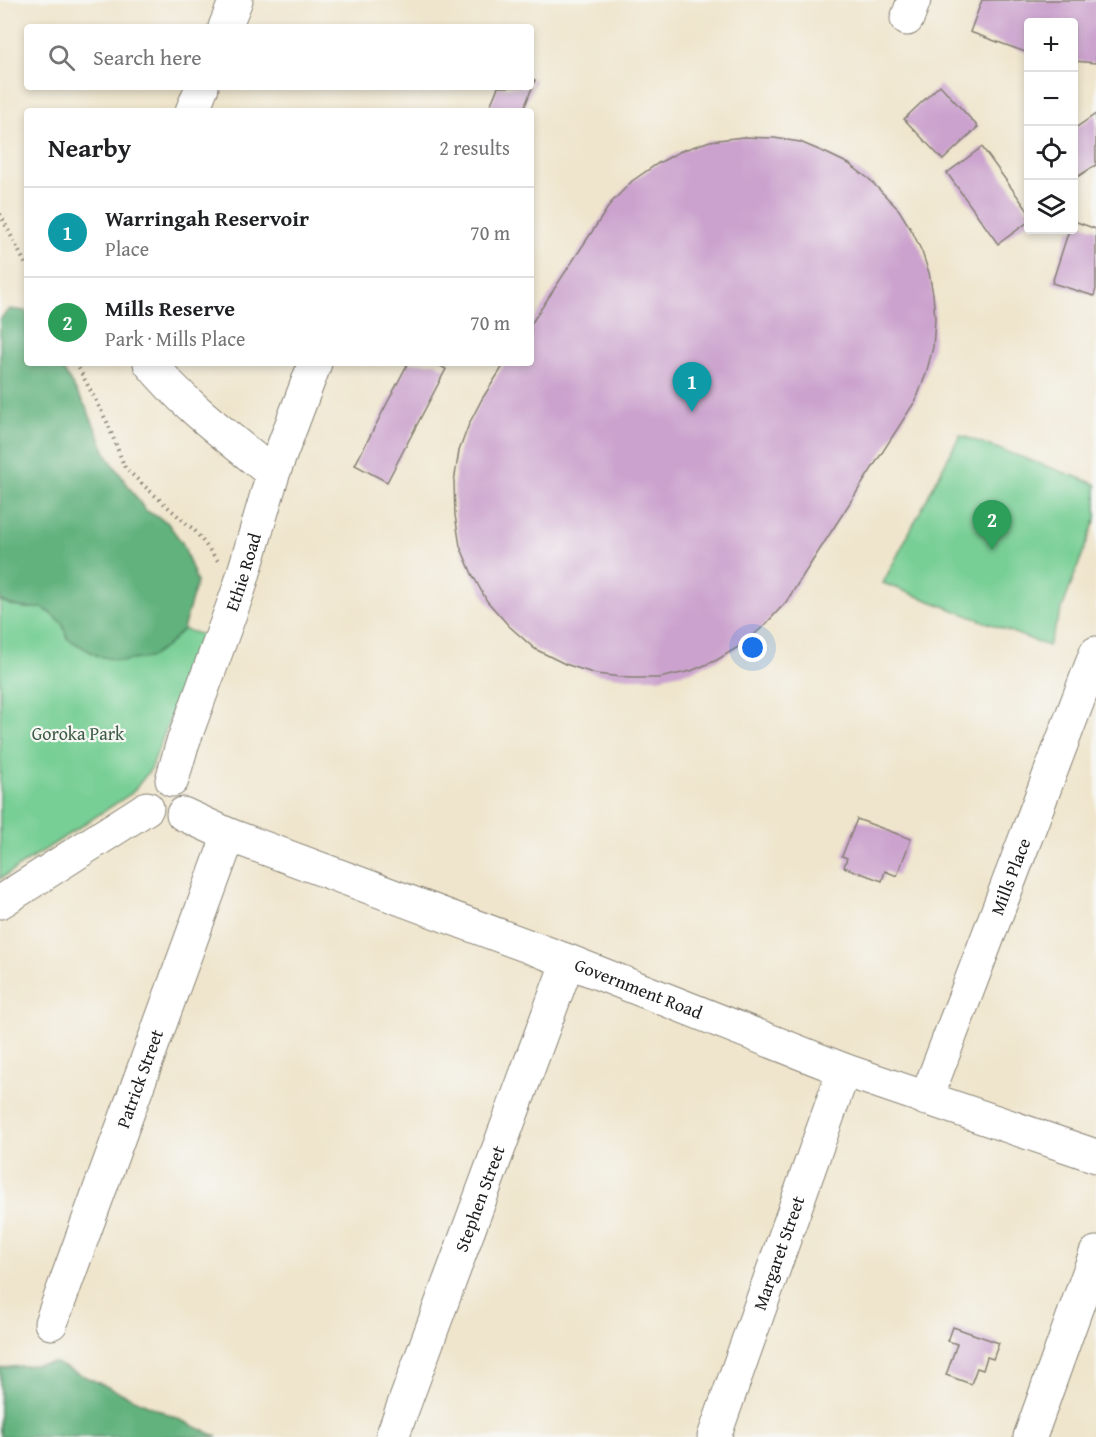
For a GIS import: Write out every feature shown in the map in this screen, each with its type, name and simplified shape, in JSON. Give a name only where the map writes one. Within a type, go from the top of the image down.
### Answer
[{"type":"street","points":[[226,24],[236,0]]},
{"type":"street","points":[[193,108],[201,90]]},
{"type":"street","points":[[152,366],[188,404],[273,474]]},
{"type":"street","name":"Ethie Road","points":[[172,780],[182,745],[240,589],[273,474],[314,366]]},
{"type":"street","name":"Mills Place","points":[[926,1099],[1096,656]]},
{"type":"street","points":[[166,780],[178,783],[188,801],[183,814],[167,822],[155,818],[147,808],[147,795],[153,784],[166,780]]},
{"type":"street","points":[[0,902],[147,808]]},
{"type":"street","name":"Government Road","points":[[183,814],[229,835],[568,961],[844,1070],[1096,1156]]},
{"type":"street","name":"Patrick Street","points":[[51,1323],[229,835]]},
{"type":"street","name":"Stephen Street","points":[[392,1437],[568,961]]},
{"type":"street","name":"Margaret Street","points":[[714,1437],[844,1070]]},
{"type":"street","points":[[1030,1437],[1096,1253]]},
{"type":"path","points":[[0,214],[24,261]]},
{"type":"path","points":[[78,366],[107,422],[125,468],[195,531],[240,589]]},
{"type":"green space","points":[[10,309],[24,311],[24,366],[61,366],[86,407],[108,457],[145,510],[167,522],[183,544],[197,582],[183,629],[167,646],[149,658],[122,661],[98,656],[68,639],[62,623],[44,608],[10,605],[0,600],[0,319]]},
{"type":"green space","points":[[960,435],[1096,484],[1096,518],[1048,646],[883,583]]},
{"type":"green space","name":"Goroka Park","points":[[0,600],[21,607],[44,608],[62,623],[68,639],[167,646],[183,629],[203,635],[150,770],[132,793],[0,879]]},
{"type":"green space","points":[[55,1363],[218,1437],[0,1437],[0,1368]]},
{"type":"building","points":[[982,0],[1096,0],[1096,63],[1078,61],[1078,18],[1024,18],[1024,52],[970,32]]},
{"type":"building","points":[[940,85],[978,127],[943,160],[904,119]]},
{"type":"building","points":[[497,90],[531,90],[524,108],[489,108]]},
{"type":"building","points":[[1096,114],[1096,165],[1078,176],[1078,126]]},
{"type":"building","points":[[743,137],[800,142],[849,164],[869,179],[899,210],[922,252],[933,294],[935,319],[933,347],[916,400],[786,602],[764,626],[743,644],[717,660],[691,671],[659,678],[629,678],[596,674],[565,664],[535,649],[509,626],[487,601],[460,546],[455,515],[454,482],[459,451],[469,424],[503,366],[534,366],[534,319],[611,203],[632,181],[657,164],[681,151],[710,141]]},
{"type":"building","points":[[982,147],[1024,205],[1024,225],[998,244],[947,173]]},
{"type":"building","points":[[1078,222],[1096,229],[1094,296],[1052,283],[1068,234],[1078,234]]},
{"type":"building","points":[[406,366],[440,366],[446,369],[387,482],[355,465]]},
{"type":"building","points":[[857,819],[911,839],[897,876],[885,871],[882,881],[844,867],[847,858],[842,856]]},
{"type":"building","points":[[953,1327],[999,1343],[993,1359],[987,1357],[983,1370],[977,1368],[971,1384],[946,1375],[957,1344],[948,1341]]},
{"type":"place","name":"Warringah Reservoir","points":[[692,412]]},
{"type":"place","name":"Mills Reserve","points":[[992,550]]}]
